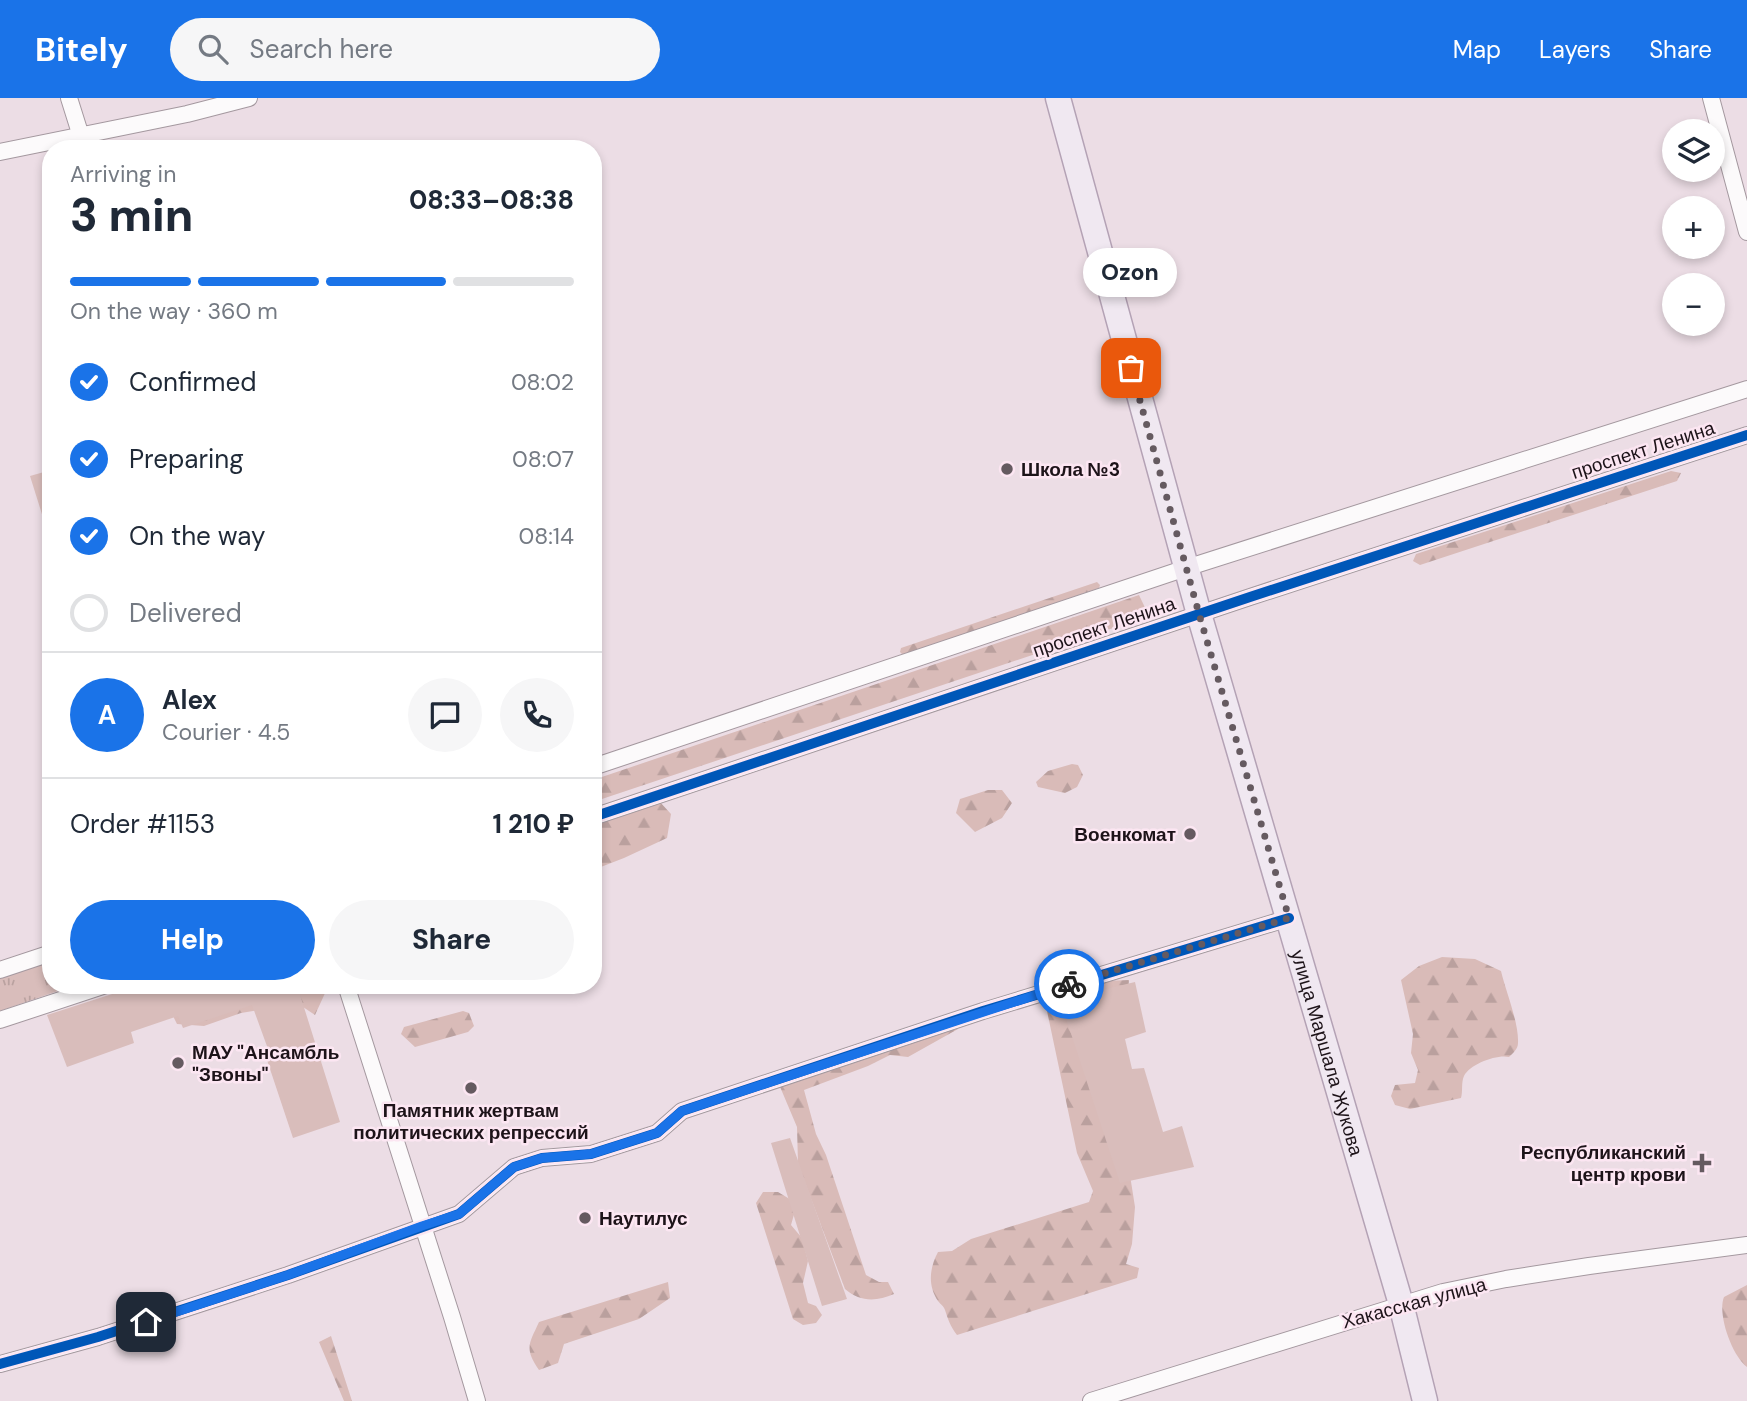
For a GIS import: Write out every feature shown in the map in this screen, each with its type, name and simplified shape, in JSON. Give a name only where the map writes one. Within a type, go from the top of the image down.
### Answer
[{"type":"main road","name":"улица Маршала Жукова","points":[[1058,98],[1186,568],[1401,1304],[1425,1401]]},
{"type":"street","points":[[69,98],[83,140]]},
{"type":"street","points":[[87,140],[249,98]]},
{"type":"street","points":[[1711,98],[1747,232]]},
{"type":"street","points":[[0,152],[42,146]]},
{"type":"street","name":"проспект Ленина","points":[[602,764],[1186,568],[1747,389]]},
{"type":"street","name":"проспект Ленина","points":[[602,814],[1199,614],[1747,435]]},
{"type":"street","points":[[0,1364],[98,1337],[288,1275],[459,1214],[514,1167],[542,1158],[591,1154],[657,1133],[682,1111],[996,1006],[1289,918]]},
{"type":"street","points":[[0,970],[42,956]]},
{"type":"street","points":[[0,1020],[79,994]]},
{"type":"street","points":[[349,994],[477,1401]]},
{"type":"street","name":"Хакасская улица","points":[[1091,1401],[1401,1304],[1506,1279],[1747,1245]]},
{"type":"green space","points":[[1671,471],[1681,473],[1677,481],[1420,565],[1413,561],[1416,554]]},
{"type":"green space","points":[[42,473],[42,514],[30,476]]},
{"type":"green space","points":[[1097,582],[1099,588],[903,655],[900,652],[901,648]]},
{"type":"green space","points":[[1139,595],[1149,616],[602,799],[602,777]]},
{"type":"green space","points":[[1072,764],[1078,765],[1083,775],[1077,787],[1065,793],[1038,787],[1036,782],[1048,771]]},
{"type":"green space","points":[[988,790],[1002,790],[1012,803],[1002,818],[975,832],[956,813],[960,799]]},
{"type":"green space","points":[[659,801],[671,814],[667,838],[602,867],[602,819]]},
{"type":"green space","points":[[1442,957],[1475,959],[1501,971],[1514,1017],[1518,1045],[1509,1057],[1484,1061],[1467,1072],[1463,1078],[1461,1098],[1410,1109],[1395,1105],[1391,1096],[1395,1085],[1415,1083],[1418,1070],[1411,1053],[1413,1034],[1401,980],[1419,966]]},
{"type":"green space","points":[[42,963],[42,994],[49,994],[0,1011],[0,977]]},
{"type":"green space","points":[[1129,980],[1127,1004],[1103,1004],[1135,1207],[1132,1244],[1126,1264],[1139,1268],[1137,1278],[957,1335],[932,1289],[932,1270],[938,1252],[952,1251],[971,1239],[1089,1202],[1093,1191],[1077,1153],[1047,1011],[1060,990],[1078,982]]},
{"type":"green space","points":[[1135,982],[1146,1032],[1125,1039],[1132,1069],[1144,1068],[1163,1132],[1182,1126],[1194,1167],[1120,1183],[1060,1000]]},
{"type":"green space","points":[[112,994],[300,994],[340,1122],[293,1138],[264,1051],[268,1049],[252,1005],[183,1028],[178,1016],[131,1032],[134,1043],[67,1067],[47,1015]]},
{"type":"green space","points":[[166,994],[325,994],[315,1015],[291,999],[204,1026],[177,1024]]},
{"type":"green space","points":[[463,1011],[469,1013],[474,1026],[468,1032],[415,1047],[401,1034],[404,1027]]},
{"type":"green space","points":[[956,1023],[958,1029],[908,1057],[890,1055],[804,1090],[816,1134],[826,1155],[866,1275],[879,1282],[888,1282],[894,1294],[875,1299],[856,1296],[845,1289],[798,1164],[797,1127],[778,1082]]},
{"type":"green space","points":[[790,1138],[847,1299],[822,1306],[771,1143]]},
{"type":"green space","points":[[763,1192],[778,1192],[793,1201],[795,1211],[791,1225],[802,1238],[808,1261],[803,1283],[808,1303],[816,1306],[822,1315],[816,1323],[803,1325],[793,1319],[756,1203]]},
{"type":"green space","points":[[668,1282],[670,1298],[639,1319],[564,1344],[558,1363],[539,1370],[531,1356],[530,1346],[539,1322]]},
{"type":"green space","points":[[1747,1285],[1747,1367],[1731,1345],[1724,1324],[1722,1304],[1724,1297]]},
{"type":"green space","points":[[331,1336],[352,1401],[344,1401],[319,1342]]},
{"type":"cycle path","points":[[602,814],[1250,597],[1747,435]]},
{"type":"cycle path","points":[[0,1364],[98,1337],[288,1275],[459,1214],[514,1167],[542,1158],[591,1154],[657,1133],[682,1111],[983,1011],[1289,918]]},
{"type":"way so far","points":[[1069,984],[1289,918],[1199,614],[1131,368]]},
{"type":"place","name":"Ozon","points":[[1131,368]]},
{"type":"place","name":"Школа №3","points":[[1007,469]]},
{"type":"place","name":"Военкомат","points":[[1190,834]]},
{"type":"place","name":"МАУ \"Ансамбль \"Звоны\"","points":[[178,1063]]},
{"type":"place","name":"Памятник жертвам политических репрессий","points":[[471,1088]]},
{"type":"place","name":"Республиканский центр крови","points":[[1702,1163]]},
{"type":"place","name":"Наутилус","points":[[585,1218]]},
{"type":"route","points":[[146,1322],[459,1214],[514,1167],[542,1158],[591,1154],[657,1133],[682,1111],[1069,984]]}]
